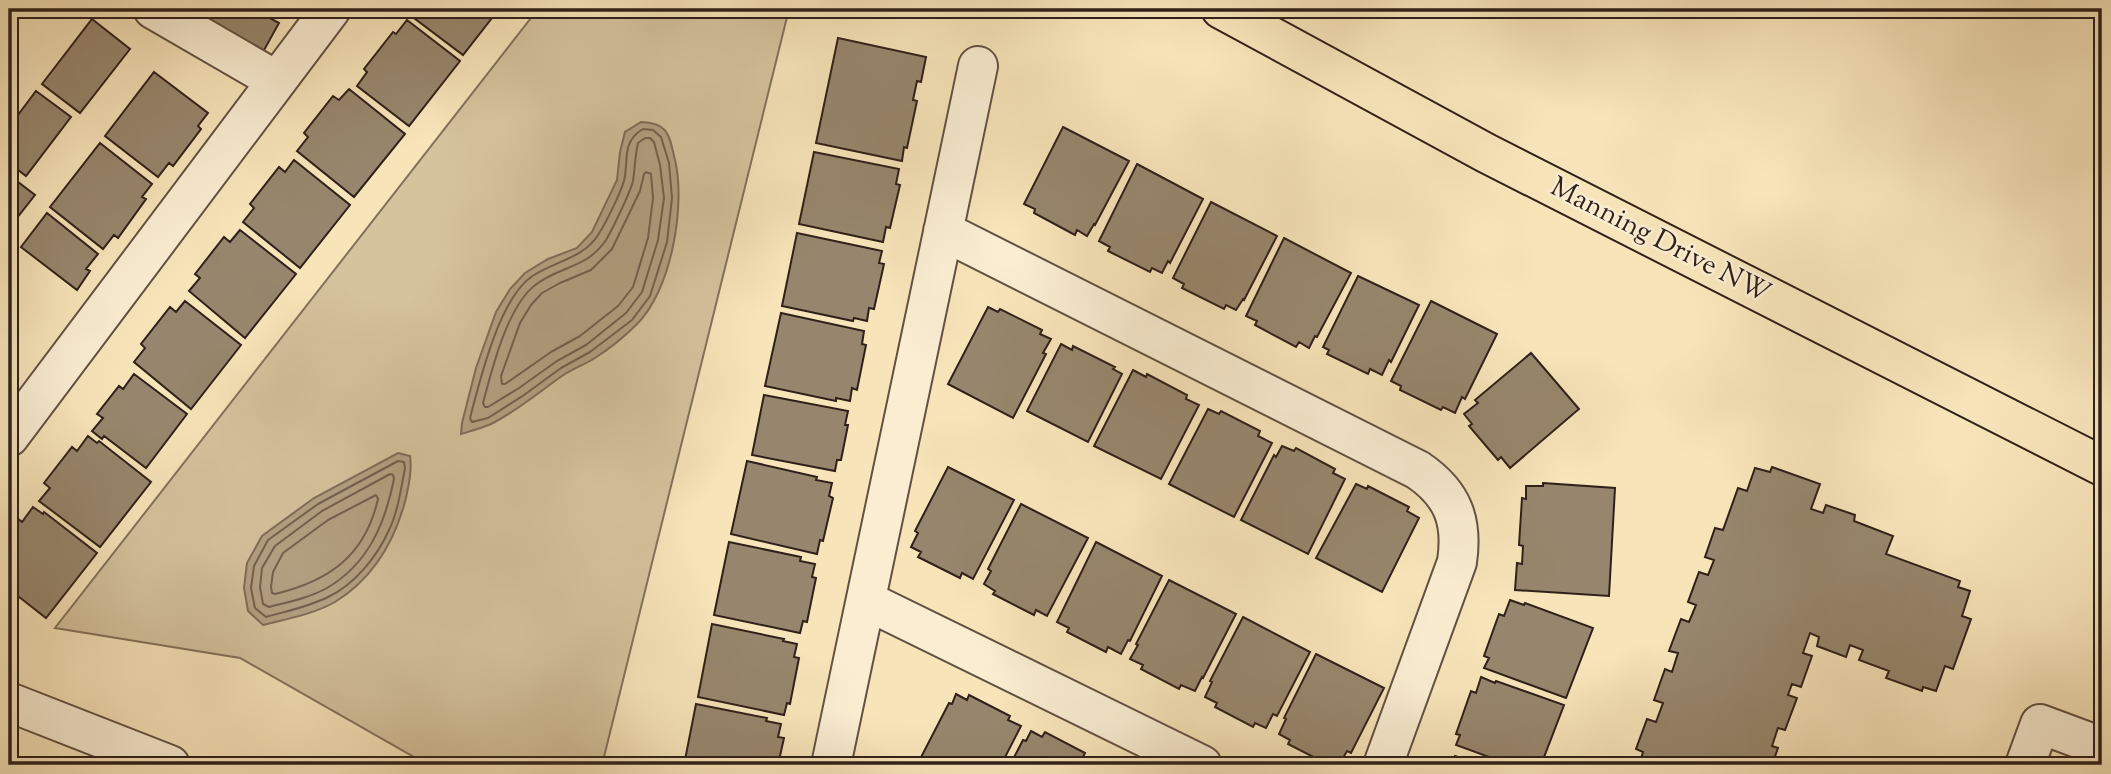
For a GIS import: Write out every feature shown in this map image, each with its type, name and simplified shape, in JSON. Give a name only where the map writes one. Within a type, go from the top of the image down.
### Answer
[{"type":"main road","name":"Manning Drive NW","points":[[1221,9],[1486,153],[2102,466]]},
{"type":"street","points":[[153,9],[277,81]]},
{"type":"street","points":[[10,433],[331,9]]},
{"type":"street","points":[[831,765],[978,66]]},
{"type":"street","points":[[943,230],[1418,470],[1443,491],[1458,523],[1460,540],[1457,562],[1383,765]]},
{"type":"street","points":[[867,601],[1202,765]]},
{"type":"street","points":[[9,702],[170,765]]},
{"type":"street","points":[[2025,765],[2040,724],[2102,747]]},
{"type":"shaded area","points":[[538,9],[789,9],[602,765],[428,765],[240,658],[55,628]]},
{"type":"water","points":[[641,122],[657,125],[666,132],[678,179],[677,224],[673,247],[667,270],[648,310],[636,325],[595,358],[566,374],[501,419],[461,434],[476,368],[496,312],[510,289],[525,273],[548,259],[577,248],[592,232],[617,180],[625,132]]},
{"type":"water","points":[[398,453],[410,456],[406,498],[396,529],[372,570],[335,602],[300,616],[263,625],[248,611],[244,588],[247,563],[262,536],[314,498]]},
{"type":"building","points":[[195,9],[253,9],[279,23],[258,61],[188,21]]},
{"type":"building","points":[[415,9],[499,9],[463,55],[410,15]]},
{"type":"building","points":[[92,19],[130,49],[80,113],[42,84]]},
{"type":"building","points":[[407,20],[460,61],[409,126],[357,86],[367,72],[364,69],[393,32],[396,34]]},
{"type":"building","points":[[838,38],[926,57],[921,82],[917,81],[913,100],[917,101],[902,161],[816,143]]},
{"type":"building","points":[[154,72],[208,113],[198,126],[201,129],[173,166],[169,163],[158,177],[105,136]]},
{"type":"building","points":[[349,89],[405,134],[354,197],[297,151],[308,137],[304,133],[333,96],[339,100]]},
{"type":"building","points":[[36,91],[71,117],[26,176],[9,163],[9,127]]},
{"type":"building","points":[[1063,127],[1129,161],[1087,236],[1077,230],[1075,235],[1034,213],[1035,209],[1024,204]]},
{"type":"building","points":[[100,143],[152,184],[142,197],[146,199],[118,238],[114,235],[103,249],[50,207]]},
{"type":"building","points":[[814,152],[899,169],[896,184],[900,185],[890,228],[886,227],[883,242],[799,224]]},
{"type":"building","points":[[294,160],[350,205],[300,268],[243,222],[254,208],[250,204],[279,167],[285,172]]},
{"type":"building","points":[[1137,164],[1203,199],[1170,263],[1168,261],[1162,273],[1152,268],[1150,272],[1108,251],[1110,247],[1099,241]]},
{"type":"building","points":[[9,175],[35,195],[9,228]]},
{"type":"building","points":[[1211,202],[1277,236],[1244,300],[1236,310],[1226,305],[1224,309],[1182,288],[1184,284],[1173,278]]},
{"type":"building","points":[[47,213],[98,254],[86,269],[90,271],[77,290],[21,247]]},
{"type":"building","points":[[240,230],[296,274],[245,338],[189,291],[200,278],[195,274],[224,237],[230,242]]},
{"type":"building","points":[[797,233],[882,251],[879,263],[884,264],[874,309],[869,308],[867,321],[854,318],[853,321],[782,306]]},
{"type":"building","points":[[1284,238],[1351,273],[1309,348],[1299,342],[1296,347],[1255,325],[1257,321],[1246,316]]},
{"type":"building","points":[[1358,276],[1419,305],[1382,375],[1370,369],[1368,374],[1327,354],[1329,350],[1323,347]]},
{"type":"building","points":[[185,301],[241,345],[191,409],[134,362],[145,348],[141,344],[170,307],[176,312]]},
{"type":"building","points":[[1431,301],[1497,334],[1465,399],[1462,397],[1455,413],[1443,407],[1441,410],[1400,390],[1401,386],[1391,381]]},
{"type":"building","points":[[988,307],[998,312],[1000,309],[1042,330],[1040,334],[1051,339],[1013,418],[948,384]]},
{"type":"building","points":[[781,313],[864,331],[862,344],[866,345],[857,390],[852,388],[850,401],[836,398],[836,401],[765,386]]},
{"type":"building","points":[[1061,344],[1072,350],[1073,346],[1115,367],[1113,369],[1122,374],[1088,442],[1027,411]]},
{"type":"building","points":[[1531,353],[1579,409],[1510,468],[1501,457],[1498,460],[1469,426],[1472,424],[1464,414],[1478,403],[1475,400]]},
{"type":"building","points":[[1133,370],[1146,377],[1147,374],[1187,395],[1186,399],[1199,405],[1161,479],[1094,446]]},
{"type":"building","points":[[134,374],[187,414],[146,468],[104,436],[102,439],[92,431],[103,418],[97,414],[119,386],[123,389]]},
{"type":"building","points":[[764,395],[848,411],[841,460],[837,460],[835,471],[752,455]]},
{"type":"building","points":[[1208,409],[1219,414],[1221,411],[1260,431],[1258,436],[1272,443],[1234,517],[1169,484]]},
{"type":"building","points":[[88,436],[97,443],[99,441],[151,482],[100,547],[39,501],[50,488],[44,483],[72,447],[77,451]]},
{"type":"building","points":[[1282,446],[1294,451],[1296,448],[1335,469],[1333,473],[1345,479],[1308,554],[1241,520],[1274,455],[1276,457]]},
{"type":"building","points":[[747,461],[832,483],[829,496],[833,498],[823,541],[820,540],[817,554],[731,534]]},
{"type":"building","points":[[948,467],[1014,500],[973,579],[962,573],[960,578],[918,557],[921,552],[911,547],[918,533],[915,531]]},
{"type":"building","points":[[1772,467],[1820,484],[1811,509],[1823,513],[1826,505],[1855,515],[1854,521],[1893,536],[1886,554],[1960,581],[1958,587],[1970,591],[1962,616],[1971,619],[1953,669],[1945,666],[1936,691],[1923,687],[1922,691],[1886,678],[1889,671],[1859,660],[1863,650],[1850,645],[1846,657],[1817,646],[1819,637],[1810,633],[1803,653],[1812,656],[1801,687],[1792,684],[1788,695],[1797,698],[1785,730],[1778,728],[1772,746],[1778,748],[1772,765],[1639,765],[1643,752],[1636,749],[1647,719],[1656,722],[1663,703],[1654,700],[1665,669],[1672,672],[1678,653],[1669,651],[1681,619],[1689,622],[1696,605],[1688,602],[1699,572],[1708,575],[1714,560],[1705,557],[1715,528],[1723,530],[1738,488],[1747,491],[1755,468],[1770,472]]},
{"type":"building","points":[[1543,483],[1615,488],[1609,596],[1515,590],[1517,563],[1522,564],[1523,546],[1519,545],[1522,498],[1526,499],[1526,486],[1543,486]]},
{"type":"building","points":[[1356,484],[1367,489],[1368,486],[1409,507],[1407,511],[1419,518],[1382,592],[1316,558]]},
{"type":"building","points":[[1021,504],[1088,538],[1047,616],[1036,610],[1034,615],[993,594],[995,591],[984,584],[991,571],[988,569]]},
{"type":"building","points":[[33,507],[43,514],[44,512],[97,553],[46,618],[9,589],[9,529],[17,518],[22,522]]},
{"type":"building","points":[[729,542],[801,557],[800,561],[815,564],[812,577],[816,578],[807,622],[803,621],[800,633],[714,615]]},
{"type":"building","points":[[1096,542],[1162,576],[1121,654],[1108,647],[1106,652],[1067,632],[1069,628],[1057,622]]},
{"type":"building","points":[[1169,580],[1236,614],[1195,691],[1181,685],[1179,689],[1141,669],[1143,665],[1130,659]]},
{"type":"building","points":[[1510,600],[1593,628],[1566,698],[1484,668],[1489,658],[1484,656],[1499,614],[1504,616]]},
{"type":"building","points":[[1243,617],[1310,652],[1277,716],[1273,714],[1266,728],[1255,723],[1253,727],[1215,707],[1217,703],[1205,697],[1212,682],[1210,681]]},
{"type":"building","points":[[712,624],[797,644],[794,657],[799,658],[790,704],[787,703],[784,715],[698,697]]},
{"type":"building","points":[[1316,654],[1384,688],[1351,753],[1347,751],[1339,765],[1329,759],[1327,764],[1288,744],[1290,740],[1279,734],[1286,719],[1284,718]]},
{"type":"building","points":[[1481,677],[1564,705],[1541,765],[1511,765],[1456,745],[1460,735],[1456,734],[1471,691],[1476,693]]},
{"type":"building","points":[[956,694],[967,700],[969,695],[1010,716],[1008,720],[1021,726],[1001,765],[917,765]]},
{"type":"building","points":[[696,704],[767,718],[766,721],[781,724],[778,737],[784,738],[778,765],[684,765]]},
{"type":"building","points":[[1031,731],[1042,737],[1045,732],[1085,753],[1083,757],[1095,763],[1094,765],[1010,765]]},
{"type":"building","points":[[1455,756],[1470,759],[1487,765],[1452,765]]}]
